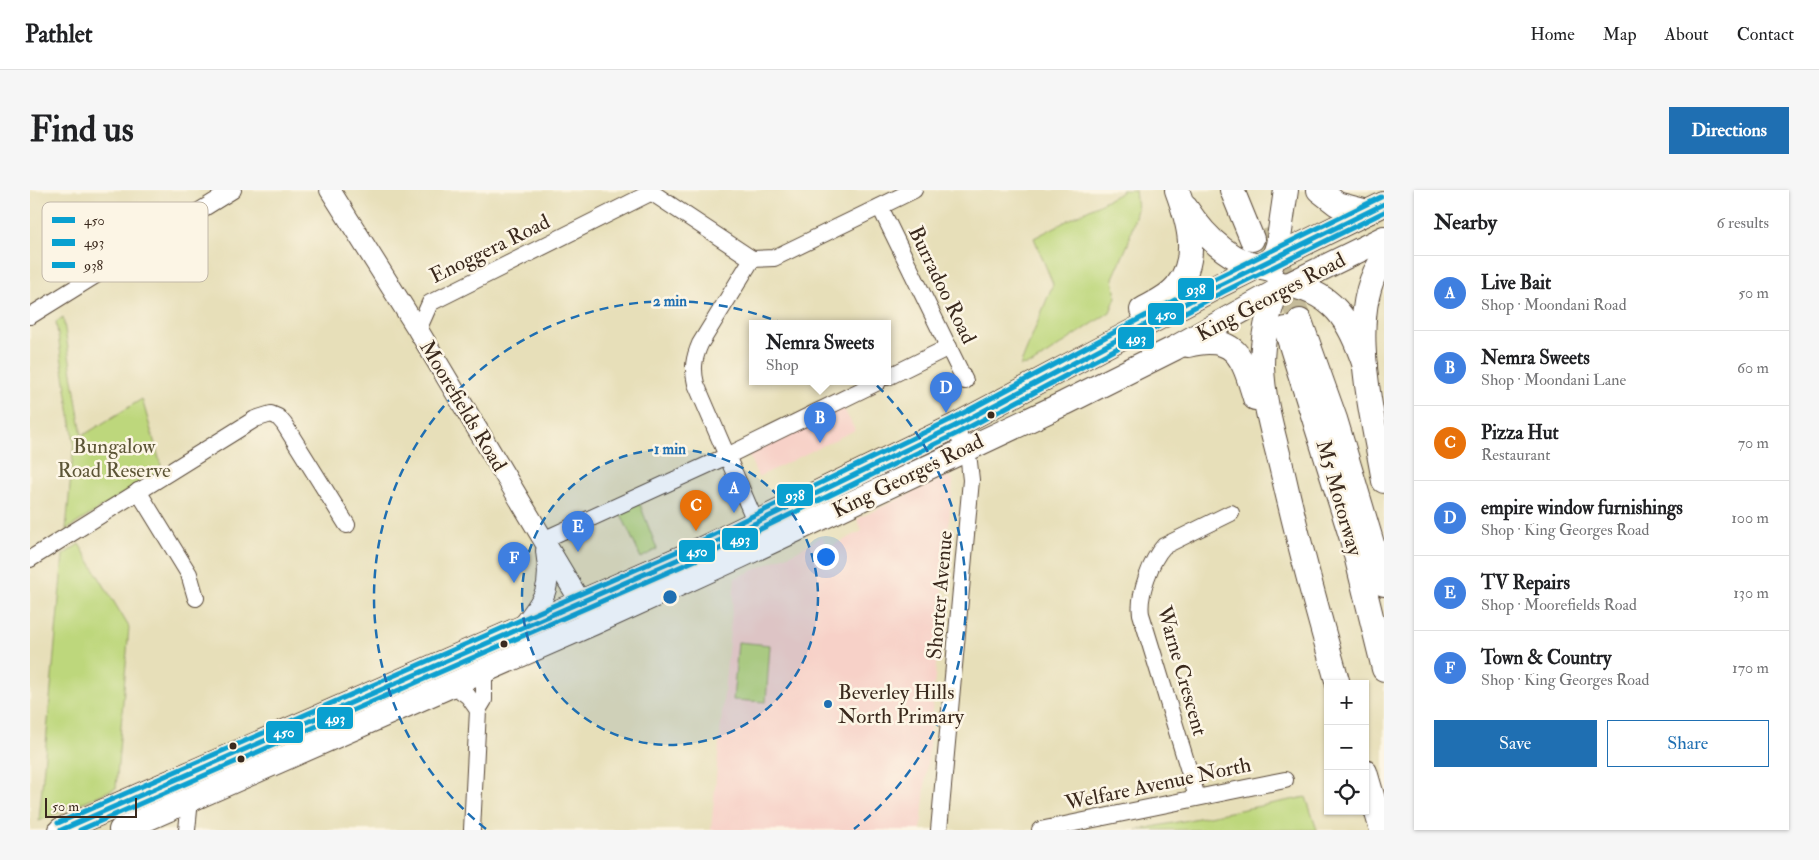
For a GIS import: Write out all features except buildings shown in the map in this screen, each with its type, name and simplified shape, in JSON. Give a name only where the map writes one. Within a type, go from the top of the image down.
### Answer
[{"type":"highway","points":[[1232,190],[1259,234],[1250,190]]},
{"type":"highway","points":[[1286,190],[1262,366],[1267,406],[1300,550]]},
{"type":"highway","points":[[1319,190],[1337,204],[1379,212]]},
{"type":"highway","points":[[1178,194],[1195,222],[1210,238],[1235,259],[1315,291],[1332,305],[1346,321],[1356,340],[1365,366]]},
{"type":"highway","points":[[996,405],[1085,343],[1165,297],[1177,287],[1189,262],[1190,249],[1189,232],[1178,194]]},
{"type":"highway","points":[[1274,276],[1298,265],[1379,212]]},
{"type":"highway","name":"King Georges Road","points":[[121,830],[593,623],[1065,403],[1175,348],[1240,311],[1306,243],[1379,212]]},
{"type":"highway","name":"King Georges Road","points":[[61,830],[756,523],[955,426],[1212,290],[1274,276],[1384,238]]},
{"type":"highway","points":[[1384,258],[1371,280],[1364,314],[1362,340],[1384,481]]},
{"type":"highway","name":"M5 Motorway","points":[[1384,584],[1338,428],[1293,325],[1350,530],[1384,669]]},
{"type":"highway","points":[[1175,348],[1206,340],[1224,344],[1236,352],[1246,368],[1337,680]]},
{"type":"highway","points":[[1369,786],[1382,830]]},
{"type":"main road","name":"Moorefields Road","points":[[330,190],[418,330],[593,623]]},
{"type":"main road","points":[[522,627],[546,594],[549,573],[544,542]]},
{"type":"street","points":[[208,206],[233,190]]},
{"type":"street","points":[[649,192],[752,259],[774,258],[914,190]]},
{"type":"street","name":"Enoggera Road","points":[[418,330],[430,302],[649,192]]},
{"type":"street","name":"Burradoo Road","points":[[880,207],[966,381]]},
{"type":"street","points":[[752,259],[694,358],[693,371],[696,384],[756,523]]},
{"type":"street","points":[[30,316],[85,282]]},
{"type":"street","points":[[891,376],[949,347]]},
{"type":"street","points":[[544,542],[872,385]]},
{"type":"street","points":[[30,559],[255,419],[271,414],[278,417],[284,424],[347,525]]},
{"type":"street","name":"Shorter Avenue","points":[[940,830],[972,480],[971,466],[955,426]]},
{"type":"street","points":[[138,491],[190,574],[196,598]]},
{"type":"street","name":"Warne Crescent","points":[[1197,797],[1141,614],[1139,600],[1158,553],[1164,546],[1231,513]]},
{"type":"street","points":[[472,830],[478,710],[484,700],[484,671]]},
{"type":"street","points":[[453,684],[468,696],[478,710]]},
{"type":"street","name":"Welfare Avenue North","points":[[1040,830],[1104,824],[1197,797],[1285,780]]},
{"type":"street","points":[[187,830],[190,800]]},
{"type":"shaded area","points":[[843,407],[855,430],[758,477],[747,451]]},
{"type":"shaded area","name":"Beverley Hills North Primary","points":[[947,476],[953,480],[921,830],[711,830],[735,578],[793,553],[822,537],[828,548],[862,531],[857,519]]},
{"type":"green space","points":[[1121,190],[1135,190],[1137,209],[1128,244],[1113,278],[1116,297],[1110,312],[1032,364],[1020,366],[1053,284],[1034,238],[1122,192]]},
{"type":"green space","name":"Bungalow Road Reserve","points":[[63,317],[82,436],[142,399],[162,469],[66,530],[74,442],[56,322]]},
{"type":"green space","points":[[639,502],[657,549],[641,558],[620,512]]},
{"type":"green space","points":[[79,544],[129,627],[116,788],[39,821],[63,555]]},
{"type":"green space","points":[[738,642],[770,645],[766,702],[733,700]]},
{"type":"green space","points":[[1306,797],[1317,830],[1137,830]]},
{"type":"tunnel","points":[[1265,229],[1300,321]]},
{"type":"transit line","name":"938","points":[[58,823],[701,541],[952,419],[1216,278],[1381,197]]},
{"type":"transit line","name":"450","points":[[61,830],[704,548],[955,426],[1220,285],[1384,204]]},
{"type":"transit line","name":"493","points":[[80,830],[707,555],[958,433],[1223,292],[1384,212]]},
{"type":"place","name":"empire window furnishings","points":[[946,413]]},
{"type":"place","name":"Nemra Sweets","points":[[820,443]]},
{"type":"place","name":"Live Bait","points":[[734,513]]},
{"type":"place","name":"Pizza Hut","points":[[696,531]]},
{"type":"place","name":"TV Repairs","points":[[578,552]]},
{"type":"place","name":"Town & Country","points":[[514,583]]},
{"type":"place","name":"Beverley Hills North Primary","points":[[828,704]]}]
